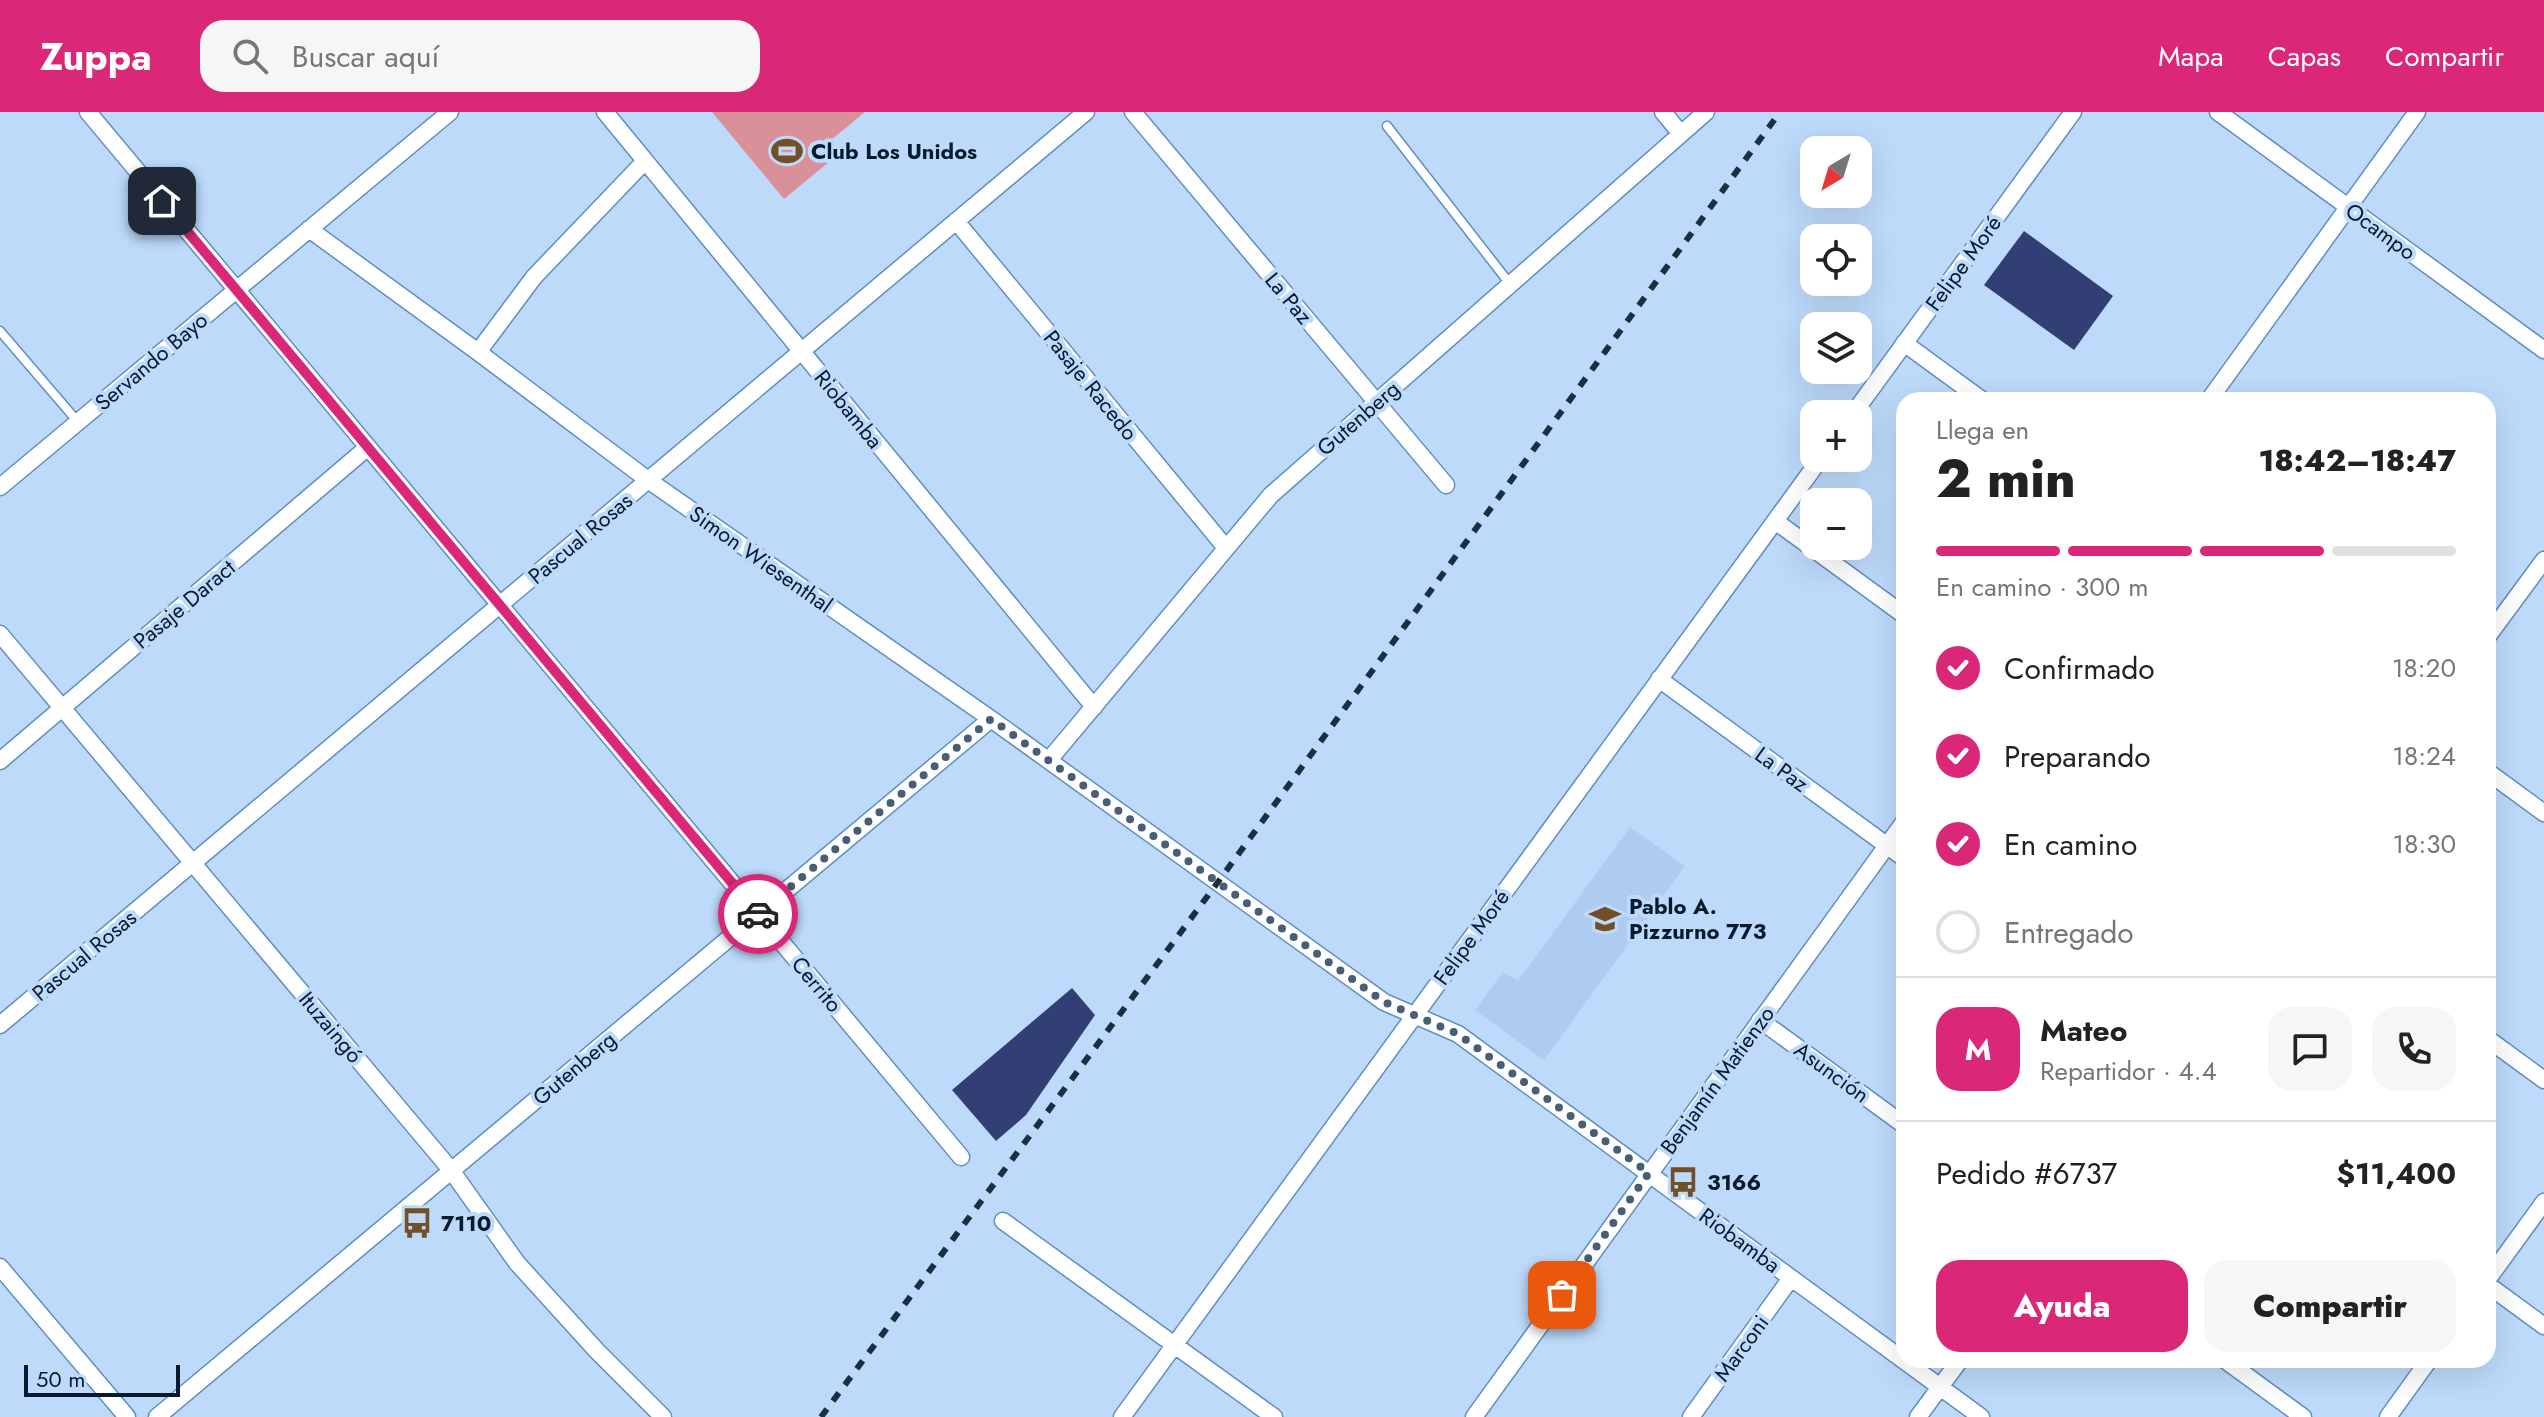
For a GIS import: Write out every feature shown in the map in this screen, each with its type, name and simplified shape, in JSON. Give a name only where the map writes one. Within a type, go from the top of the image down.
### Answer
[{"type":"street","name":"Cerrito","points":[[88,112],[961,1157]]},
{"type":"street","name":"Servando Bayo","points":[[0,487],[450,112]]},
{"type":"street","name":"Riobamba","points":[[605,112],[1094,707]]},
{"type":"street","name":"Pascual Rosas","points":[[0,1025],[1086,112]]},
{"type":"street","name":"La Paz","points":[[1133,112],[1446,485]]},
{"type":"street","points":[[1663,112],[1681,134]]},
{"type":"street","name":"Gutenberg","points":[[1049,760],[1271,495],[1706,112]]},
{"type":"street","name":"Felipe Moré","points":[[1863,400],[2073,112]]},
{"type":"street","name":"Ocampo","points":[[2218,112],[2544,350]]},
{"type":"street","points":[[2215,392],[2417,112]]},
{"type":"street","points":[[478,352],[534,277],[645,161]]},
{"type":"street","name":"Pasaje Racedo","points":[[956,221],[1226,548]]},
{"type":"street","name":"Simon Wiesenthal","points":[[309,229],[648,480],[1218,882]]},
{"type":"street","points":[[1904,343],[1971,392]]},
{"type":"street","name":"Pasaje Daract","points":[[0,761],[368,447]]},
{"type":"street","name":"Felipe Moré","points":[[1122,1417],[1811,472]]},
{"type":"street","points":[[1775,521],[1896,609]]},
{"type":"street","points":[[2496,625],[2544,560]]},
{"type":"street","name":"Ituzaingó","points":[[0,634],[451,1170],[517,1263],[597,1351],[663,1417]]},
{"type":"street","name":"La Paz","points":[[1659,679],[1896,852]]},
{"type":"street","name":"Gutenberg","points":[[157,1417],[991,719]]},
{"type":"street","points":[[2496,778],[2544,813]]},
{"type":"street","name":"Benjamín Matienzo","points":[[1474,1417],[1896,833]]},
{"type":"street","name":"Riobamba","points":[[1218,882],[1384,1002],[1458,1034],[1896,1355]]},
{"type":"street","name":"Asunción","points":[[1760,1020],[1896,1119]]},
{"type":"street","points":[[2496,1045],[2544,1080]]},
{"type":"street","points":[[2496,1271],[2544,1202]]},
{"type":"street","points":[[1003,1221],[1274,1417]]},
{"type":"street","points":[[0,1267],[127,1417]]},
{"type":"street","name":"Marconi","points":[[1691,1417],[1791,1278]]},
{"type":"street","points":[[2496,1288],[2544,1326]]},
{"type":"street","name":"Riobamba","points":[[1914,1368],[1981,1417]]},
{"type":"street","points":[[1918,1417],[1954,1368]]},
{"type":"street","points":[[2236,1368],[2303,1417]]},
{"type":"street","points":[[2388,1417],[2423,1368]]},
{"type":"lane","points":[[1387,126],[1510,284]]},
{"type":"lane","points":[[0,331],[78,422]]},
{"type":"shaded area","name":"Club Los Unidos","points":[[712,112],[865,112],[825,145],[835,157],[784,199]]},
{"type":"shaded area","name":"Pablo A. Pizzurno 773","points":[[1630,827],[1685,866],[1544,1060],[1475,1010],[1503,972],[1518,981]]},
{"type":"building","points":[[2024,231],[2113,296],[2074,350],[1984,285]]},
{"type":"building","points":[[1072,988],[1095,1015],[1026,1115],[996,1141],[952,1090]]},
{"type":"railway","points":[[821,1417],[1218,882],[1780,112]]},
{"type":"way so far","points":[[758,914],[991,719],[1384,1002],[1458,1034],[1649,1173],[1562,1295]]},
{"type":"place","name":"Club Los Unidos","points":[[787,151]]},
{"type":"place","name":"Pablo A. Pizzurno 773","points":[[1605,919]]},
{"type":"place","name":"3166","points":[[1683,1182]]},
{"type":"place","name":"7110","points":[[417,1223]]},
{"type":"route","points":[[162,201],[758,914]]}]
